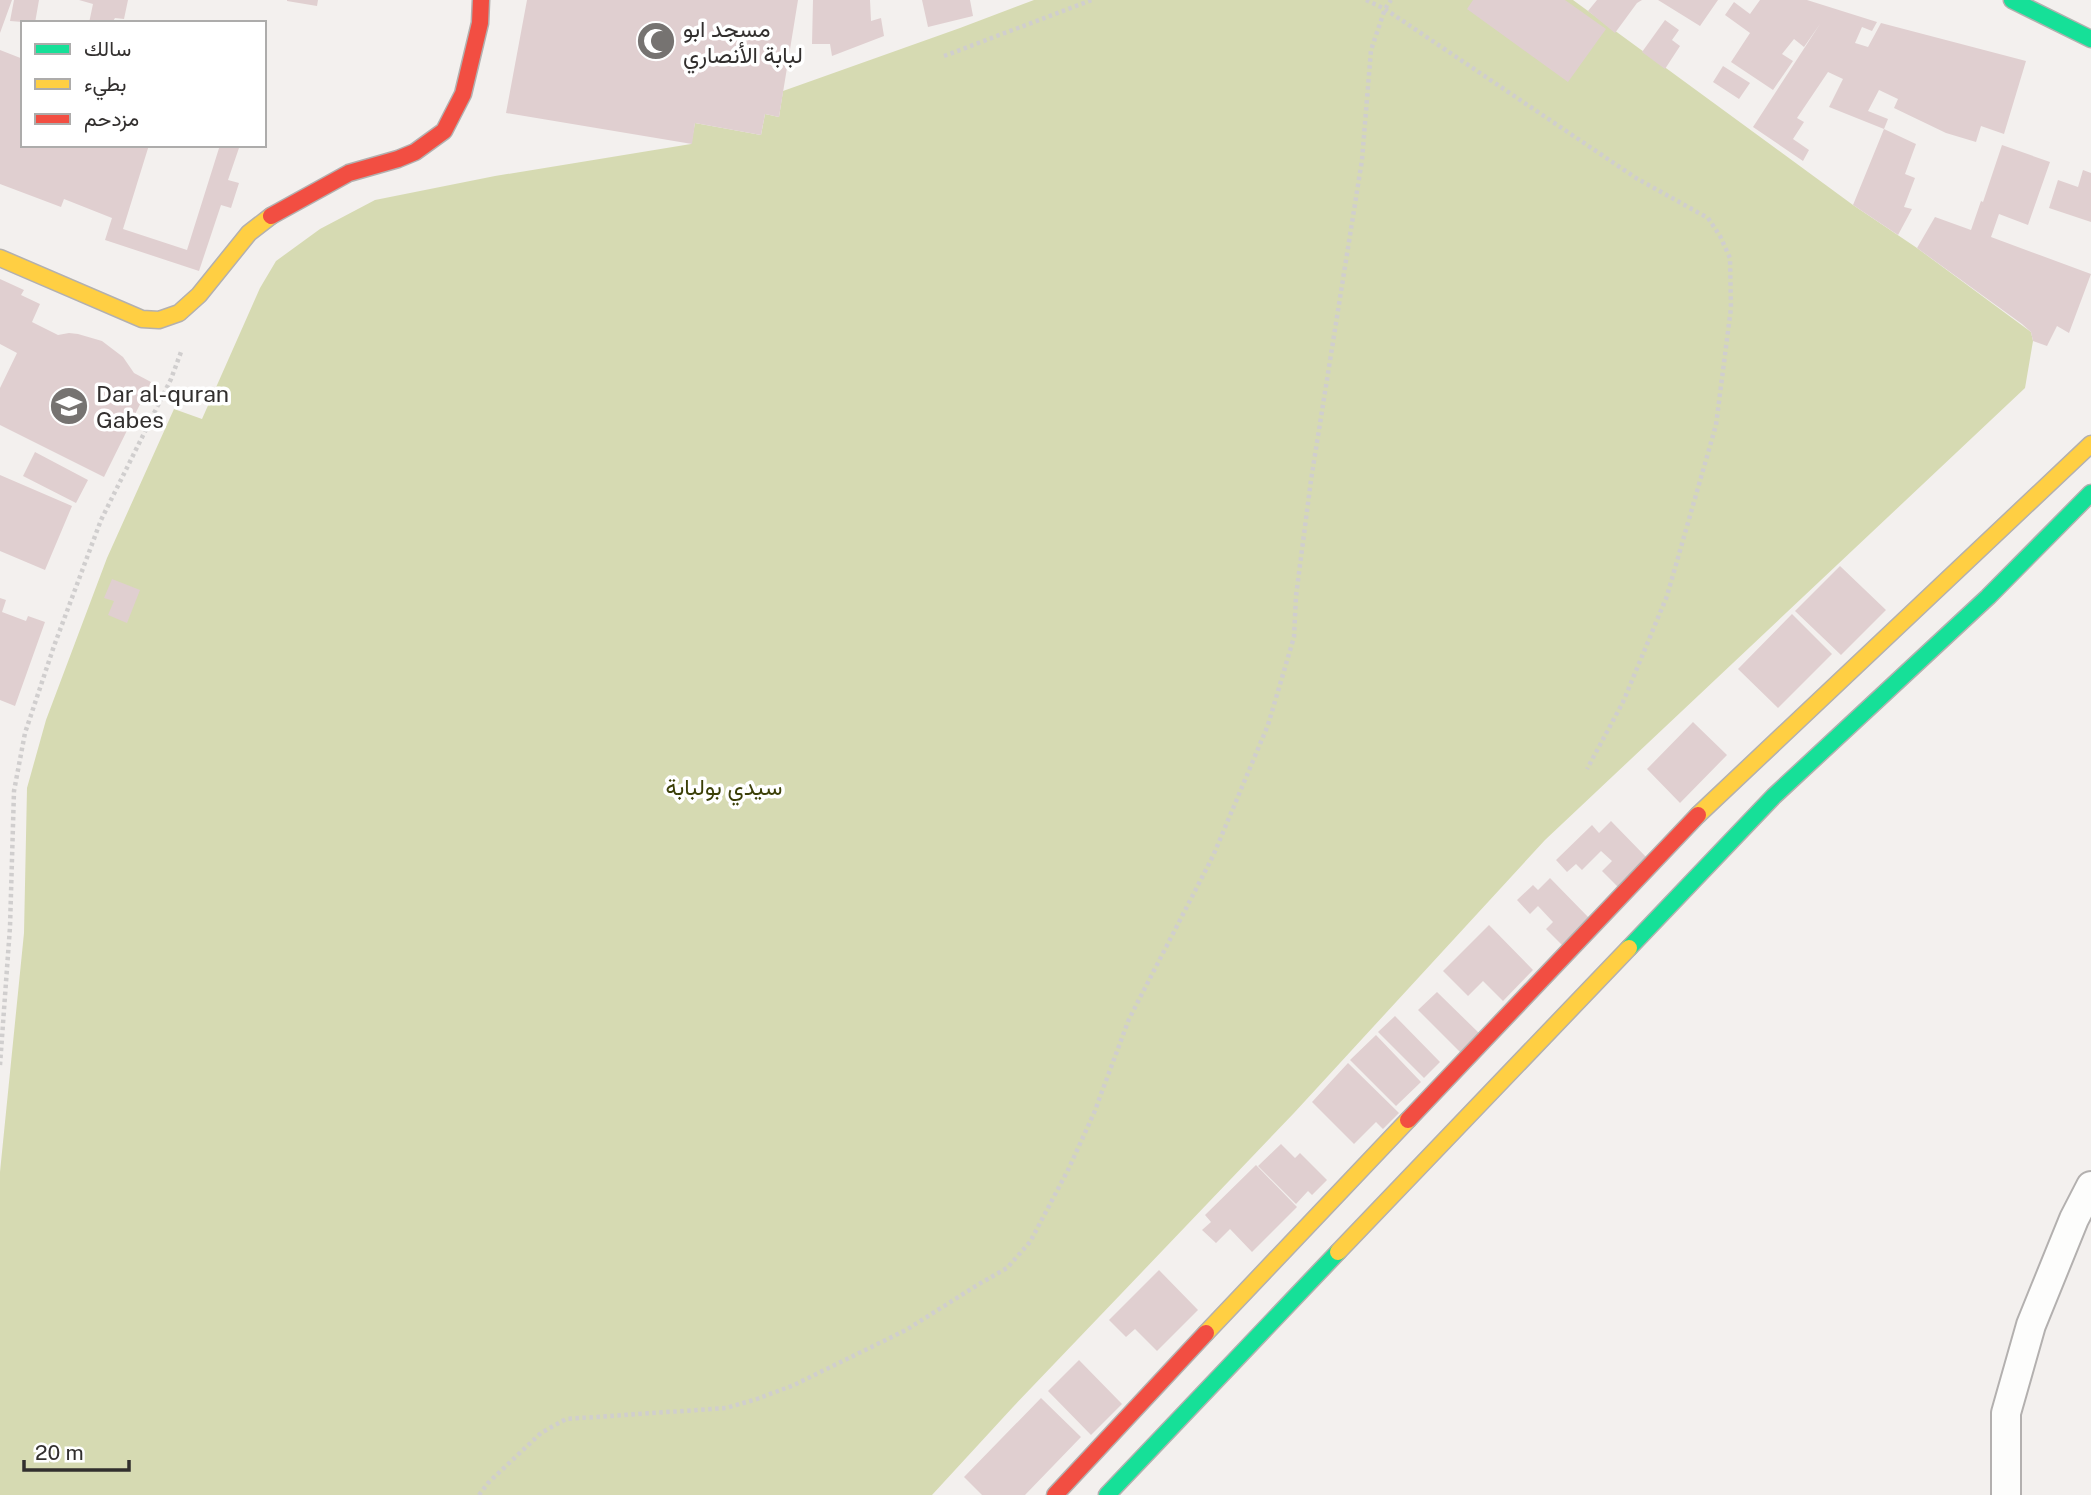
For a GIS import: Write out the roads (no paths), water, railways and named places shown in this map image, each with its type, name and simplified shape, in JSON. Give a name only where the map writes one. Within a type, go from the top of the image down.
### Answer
[{"type":"main road","points":[[0,258],[142,319],[159,320],[179,313],[199,295],[249,233],[276,212],[349,173],[415,152],[444,131],[463,94],[480,23],[481,0]]},
{"type":"main road","points":[[2012,0],[2091,39]]},
{"type":"main road","points":[[1055,1495],[1696,817],[2091,444]]},
{"type":"main road","points":[[1107,1495],[1774,796],[1988,597],[2091,493]]},
{"type":"street","points":[[2006,1495],[2006,1413],[2031,1325],[2074,1219],[2091,1186]]},
{"type":"place","name":"مسجد ابو لبابة الأنصاري","points":[[656,41]]},
{"type":"place","name":"Dar al-quran Gabes","points":[[69,406]]},
{"type":"park label","name":"سيدي بولبابة","points":[[724,786]]}]
